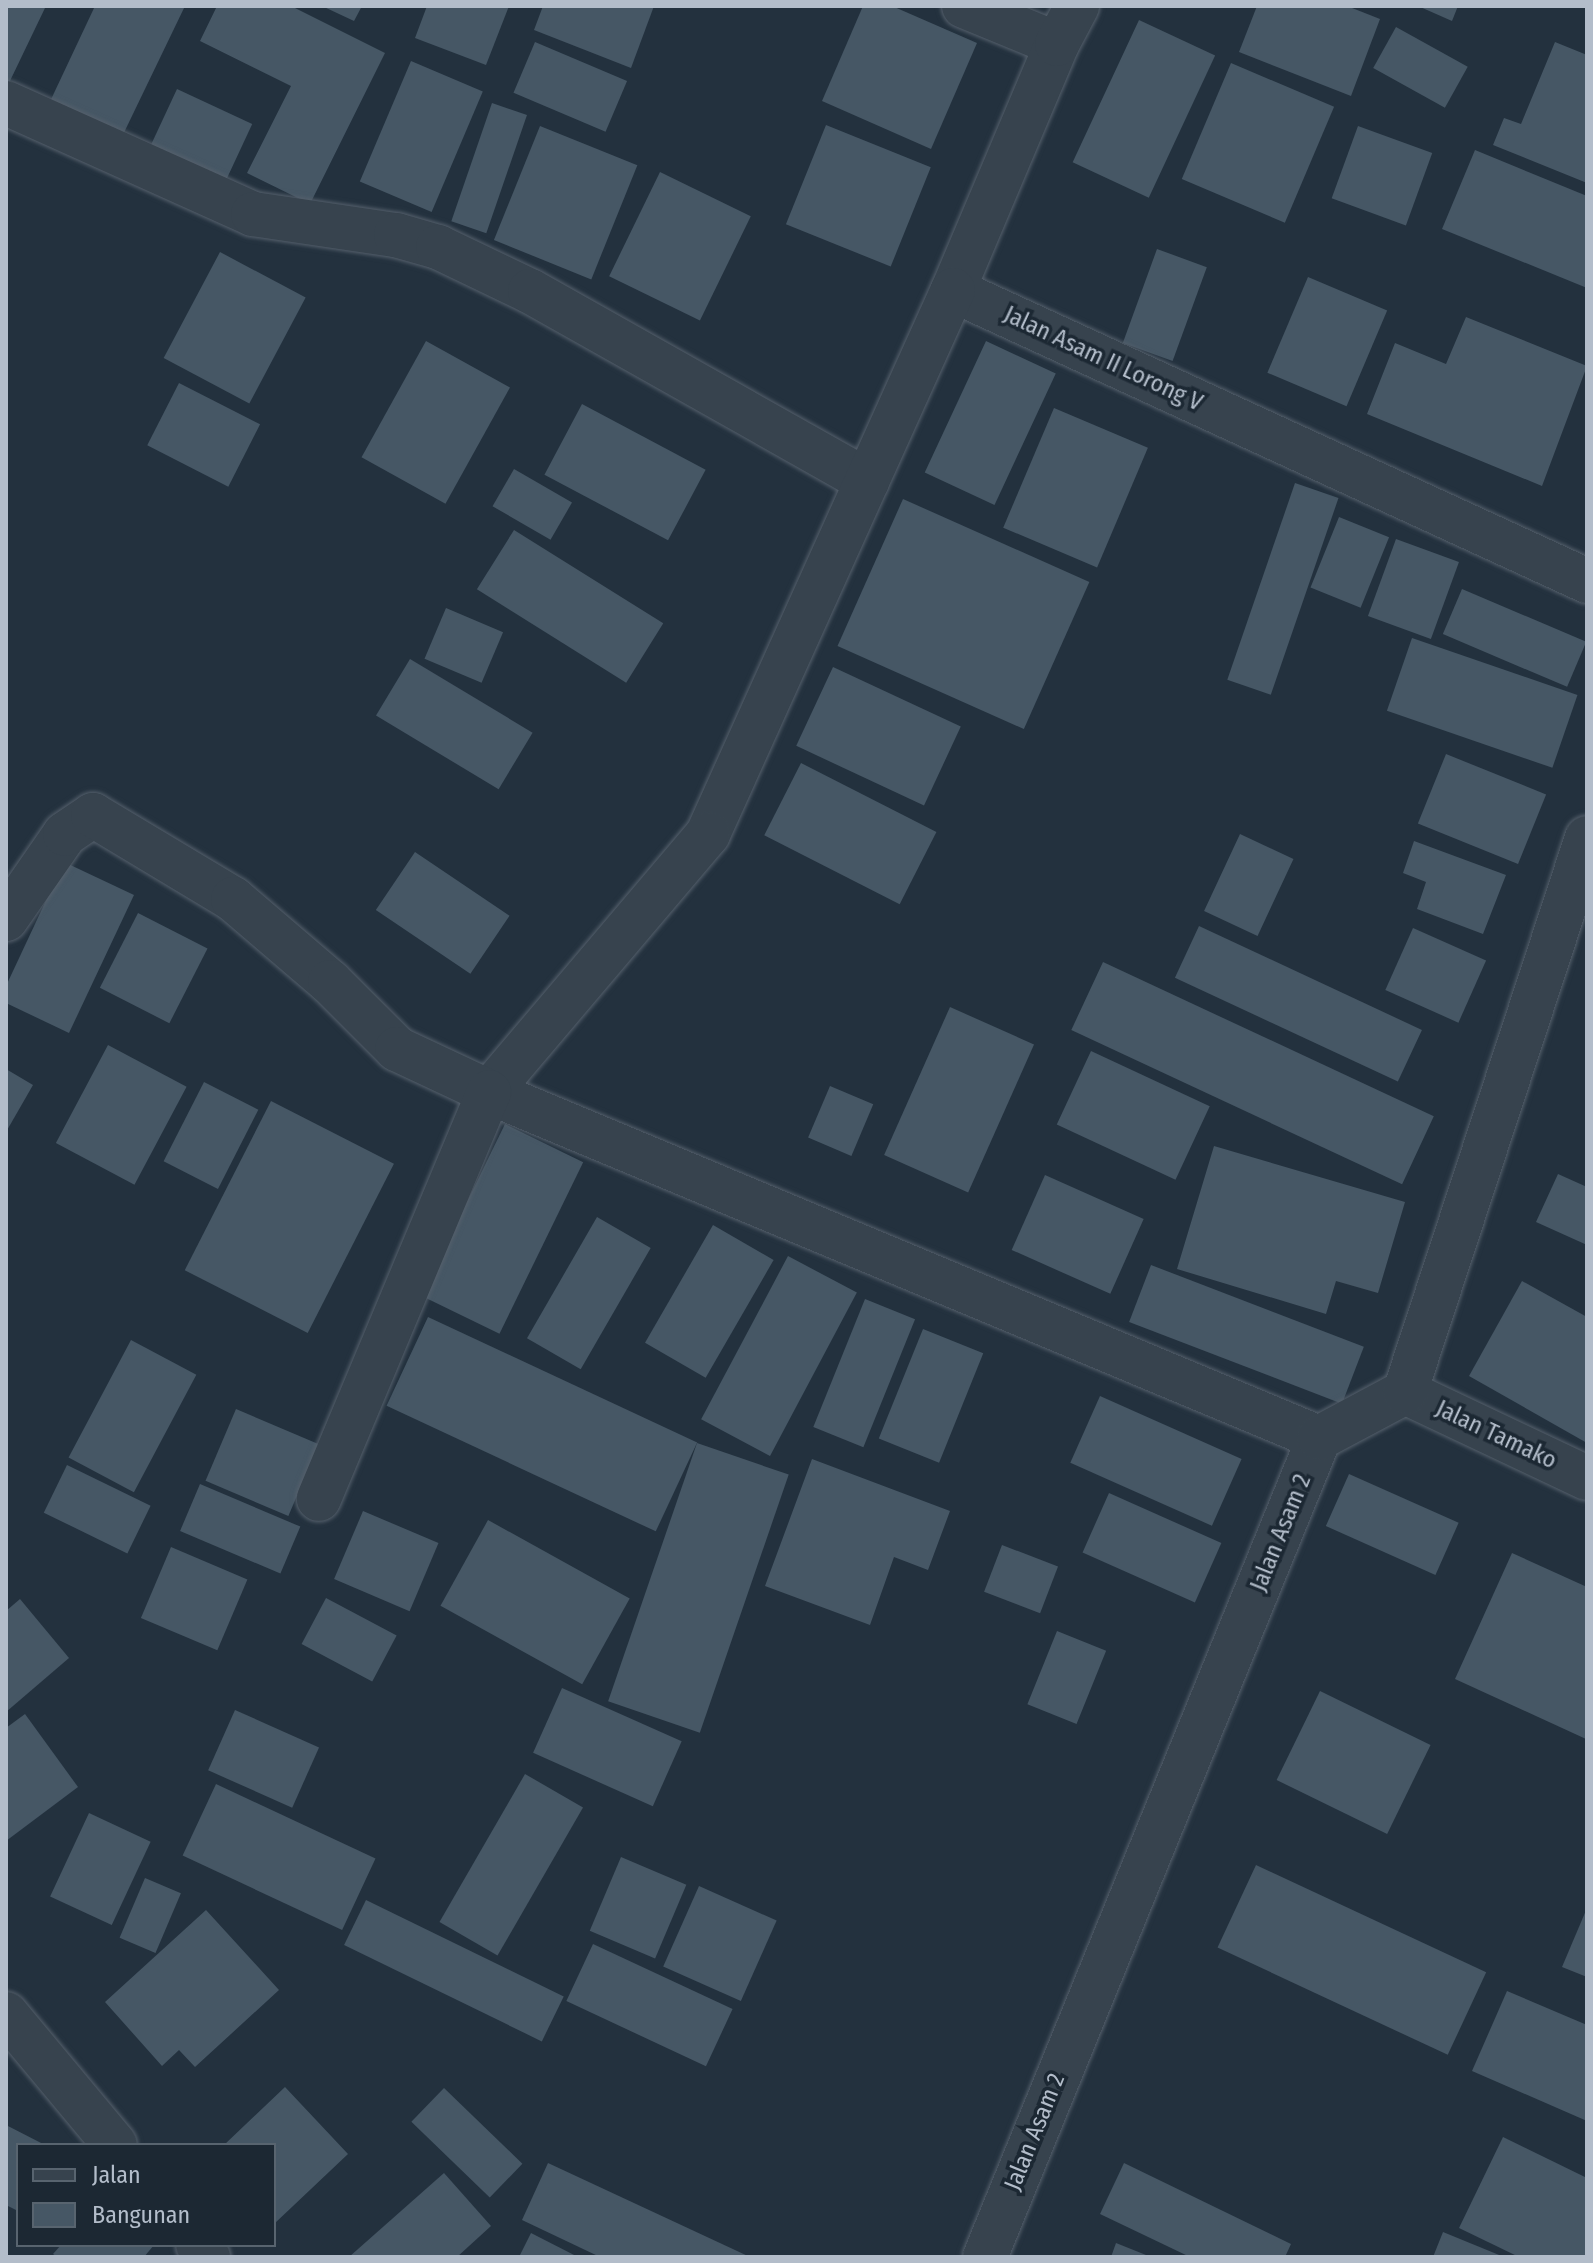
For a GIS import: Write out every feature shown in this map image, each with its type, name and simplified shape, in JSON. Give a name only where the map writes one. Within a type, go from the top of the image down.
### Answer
[{"type":"street","points":[[319,1499],[489,1092],[708,834],[953,290],[1067,25],[964,6]]},
{"type":"street","points":[[6,103],[253,214],[396,235],[438,247],[530,291],[867,481]]},
{"type":"street","name":"Jalan Asam II Lorong V","points":[[953,290],[1587,581]]},
{"type":"street","points":[[6,919],[65,834],[93,815],[233,899],[330,982],[397,1049],[489,1092],[1319,1438],[1405,1392],[1587,838]]},
{"type":"street","name":"Jalan Tamako","points":[[1405,1392],[1587,1478]]},
{"type":"street","name":"Jalan Asam 2","points":[[985,2257],[1319,1438]]},
{"type":"street","points":[[6,2014],[113,2143]]},
{"type":"building","points":[[6,6],[45,8],[9,83],[6,81]]},
{"type":"building","points":[[95,6],[185,6],[118,145],[46,110]]},
{"type":"building","points":[[217,6],[291,6],[385,53],[310,204],[247,173],[291,86],[200,41]]},
{"type":"building","points":[[322,6],[362,6],[354,21]]},
{"type":"building","points":[[427,6],[509,6],[486,65],[415,38]]},
{"type":"building","points":[[543,6],[654,6],[631,68],[534,30]]},
{"type":"building","points":[[863,6],[892,6],[977,43],[931,149],[822,101]]},
{"type":"building","points":[[1257,6],[1347,6],[1380,19],[1351,96],[1239,52]]},
{"type":"building","points":[[1418,6],[1458,6],[1452,21]]},
{"type":"building","points":[[1139,20],[1215,55],[1149,198],[1073,162]]},
{"type":"building","points":[[1396,27],[1468,67],[1445,108],[1373,68]]},
{"type":"building","points":[[535,42],[627,81],[606,132],[514,93]]},
{"type":"building","points":[[1555,42],[1587,55],[1587,183],[1493,145],[1504,118],[1521,124]]},
{"type":"building","points":[[411,61],[483,91],[432,212],[360,182]]},
{"type":"building","points":[[1231,63],[1334,107],[1285,223],[1182,179]]},
{"type":"building","points":[[177,89],[252,124],[221,190],[146,155]]},
{"type":"building","points":[[492,103],[527,115],[486,233],[451,221]]},
{"type":"building","points":[[826,125],[931,167],[891,267],[786,224]]},
{"type":"building","points":[[540,126],[637,165],[591,279],[494,240]]},
{"type":"building","points":[[1358,126],[1432,153],[1406,225],[1332,198]]},
{"type":"building","points":[[1475,150],[1587,196],[1587,288],[1442,229]]},
{"type":"building","points":[[660,172],[751,216],[700,321],[609,276]]},
{"type":"building","points":[[1157,249],[1207,267],[1173,361],[1123,343]]},
{"type":"building","points":[[220,252],[306,298],[249,403],[164,358]]},
{"type":"building","points":[[1308,277],[1387,311],[1347,406],[1267,373]]},
{"type":"building","points":[[1466,317],[1587,366],[1542,486],[1367,414],[1395,343],[1446,364]]},
{"type":"building","points":[[426,341],[510,388],[445,504],[362,457]]},
{"type":"building","points":[[986,341],[1056,374],[995,505],[925,472]]},
{"type":"building","points":[[179,383],[260,424],[228,487],[147,445]]},
{"type":"building","points":[[582,404],[706,470],[668,540],[544,475]]},
{"type":"building","points":[[1054,408],[1148,448],[1097,568],[1003,528]]},
{"type":"building","points":[[514,469],[572,502],[551,540],[492,506]]},
{"type":"building","points":[[1295,483],[1338,498],[1271,695],[1227,680]]},
{"type":"building","points":[[903,499],[1089,582],[1024,729],[838,646]]},
{"type":"building","points":[[1339,517],[1389,537],[1361,608],[1311,587]]},
{"type":"building","points":[[514,530],[663,623],[626,683],[477,589]]},
{"type":"building","points":[[1396,539],[1459,562],[1431,639],[1368,616]]},
{"type":"building","points":[[1462,589],[1586,642],[1567,687],[1443,634]]},
{"type":"building","points":[[446,608],[503,632],[482,683],[425,659]]},
{"type":"building","points":[[1412,638],[1577,695],[1552,768],[1387,711]]},
{"type":"building","points":[[410,659],[533,733],[499,789],[376,716]]},
{"type":"building","points":[[833,667],[961,727],[924,805],[796,746]]},
{"type":"building","points":[[1446,754],[1546,794],[1518,864],[1418,824]]},
{"type":"building","points":[[801,763],[936,832],[900,904],[764,835]]},
{"type":"building","points":[[1240,834],[1293,859],[1258,936],[1204,911]]},
{"type":"building","points":[[1414,841],[1506,875],[1483,934],[1417,909],[1426,882],[1403,873]]},
{"type":"building","points":[[415,852],[510,916],[470,974],[376,910]]},
{"type":"building","points":[[64,862],[134,895],[69,1033],[6,1003],[6,986]]},
{"type":"building","points":[[138,913],[207,948],[169,1023],[100,988]]},
{"type":"building","points":[[1199,926],[1422,1030],[1398,1082],[1175,978]]},
{"type":"building","points":[[1413,928],[1486,961],[1458,1023],[1385,990]]},
{"type":"building","points":[[1103,962],[1434,1116],[1402,1184],[1071,1030]]},
{"type":"building","points":[[950,1007],[1034,1044],[968,1192],[884,1155]]},
{"type":"building","points":[[108,1045],[187,1087],[134,1185],[56,1143]]},
{"type":"building","points":[[1091,1051],[1210,1106],[1175,1180],[1057,1124]]},
{"type":"building","points":[[6,1069],[33,1085],[6,1132]]},
{"type":"building","points":[[204,1082],[258,1110],[218,1189],[164,1161]]},
{"type":"building","points":[[830,1086],[873,1104],[851,1156],[808,1138]]},
{"type":"building","points":[[271,1101],[394,1164],[308,1333],[185,1270]]},
{"type":"building","points":[[505,1124],[583,1162],[499,1334],[421,1296]]},
{"type":"building","points":[[1214,1146],[1405,1202],[1378,1293],[1336,1281],[1326,1314],[1177,1269]]},
{"type":"building","points":[[1558,1174],[1587,1187],[1587,1245],[1536,1222]]},
{"type":"building","points":[[1045,1175],[1144,1219],[1110,1294],[1012,1250]]},
{"type":"building","points":[[597,1217],[651,1248],[581,1369],[527,1338]]},
{"type":"building","points":[[713,1225],[774,1260],[706,1378],[645,1343]]},
{"type":"building","points":[[788,1256],[857,1293],[770,1456],[701,1419]]},
{"type":"building","points":[[1151,1265],[1364,1347],[1342,1404],[1129,1322]]},
{"type":"building","points":[[1522,1281],[1587,1317],[1587,1443],[1469,1376]]},
{"type":"building","points":[[865,1299],[915,1319],[863,1447],[813,1427]]},
{"type":"building","points":[[428,1317],[697,1443],[656,1531],[387,1406]]},
{"type":"building","points":[[923,1329],[983,1353],[939,1463],[879,1438]]},
{"type":"building","points":[[131,1340],[196,1375],[134,1492],[69,1457]]},
{"type":"building","points":[[1100,1396],[1242,1459],[1212,1526],[1070,1463]]},
{"type":"building","points":[[236,1409],[319,1444],[288,1516],[206,1481]]},
{"type":"building","points":[[697,1443],[789,1475],[700,1733],[608,1701]]},
{"type":"building","points":[[812,1459],[950,1511],[928,1570],[894,1557],[870,1625],[765,1586]]},
{"type":"building","points":[[67,1465],[151,1506],[127,1553],[44,1513]]},
{"type":"building","points":[[1349,1474],[1459,1523],[1435,1575],[1326,1526]]},
{"type":"building","points":[[200,1484],[300,1527],[280,1574],[180,1531]]},
{"type":"building","points":[[1109,1493],[1221,1543],[1195,1602],[1083,1552]]},
{"type":"building","points":[[363,1511],[438,1543],[410,1611],[334,1579]]},
{"type":"building","points":[[488,1520],[630,1599],[582,1684],[440,1606]]},
{"type":"building","points":[[1002,1545],[1058,1567],[1040,1613],[984,1592]]},
{"type":"building","points":[[171,1547],[247,1579],[217,1650],[141,1618]]},
{"type":"building","points":[[1512,1553],[1587,1587],[1586,1739],[1455,1679]]},
{"type":"building","points":[[326,1598],[397,1636],[372,1681],[302,1644]]},
{"type":"building","points":[[20,1599],[69,1658],[6,1712],[6,1611]]},
{"type":"building","points":[[1057,1631],[1106,1651],[1077,1724],[1027,1704]]},
{"type":"building","points":[[562,1688],[682,1741],[653,1806],[533,1753]]},
{"type":"building","points":[[1320,1691],[1431,1745],[1387,1834],[1277,1780]]},
{"type":"building","points":[[235,1710],[319,1747],[292,1808],[208,1770]]},
{"type":"building","points":[[25,1714],[78,1787],[6,1841],[6,1728]]},
{"type":"building","points":[[525,1774],[583,1808],[498,1956],[440,1922]]},
{"type":"building","points":[[216,1784],[376,1858],[342,1930],[183,1856]]},
{"type":"building","points":[[89,1813],[151,1842],[112,1925],[50,1896]]},
{"type":"building","points":[[621,1857],[686,1885],[655,1958],[590,1931]]},
{"type":"building","points":[[1256,1865],[1486,1972],[1448,2055],[1218,1947]]},
{"type":"building","points":[[145,1878],[181,1893],[156,1953],[120,1938]]},
{"type":"building","points":[[699,1886],[777,1921],[741,2001],[663,1966]]},
{"type":"building","points":[[366,1900],[564,1996],[542,2041],[344,1945]]},
{"type":"building","points":[[1587,1908],[1587,1977],[1562,1967]]},
{"type":"building","points":[[206,1910],[279,1990],[195,2067],[179,2050],[162,2066],[105,2002]]},
{"type":"building","points":[[593,1944],[733,2009],[706,2066],[566,2001]]},
{"type":"building","points":[[1507,1991],[1587,2025],[1587,2121],[1472,2071]]},
{"type":"building","points":[[285,2087],[348,2154],[276,2222],[276,2143],[226,2143]]},
{"type":"building","points":[[444,2088],[522,2164],[490,2198],[411,2122]]},
{"type":"building","points":[[6,2125],[41,2143],[16,2143],[16,2210],[6,2205]]},
{"type":"building","points":[[1503,2137],[1587,2178],[1587,2257],[1519,2257],[1459,2228]]},
{"type":"building","points":[[548,2163],[750,2257],[600,2257],[522,2220]]},
{"type":"building","points":[[1124,2163],[1291,2244],[1285,2257],[1190,2257],[1100,2214]]},
{"type":"building","points":[[444,2173],[491,2226],[457,2257],[349,2257]]},
{"type":"building","points":[[1443,2232],[1504,2257],[1433,2257]]},
{"type":"building","points":[[531,2233],[578,2257],[519,2257]]},
{"type":"building","points":[[1116,2243],[1151,2257],[1111,2257]]},
{"type":"building","points":[[59,2247],[152,2247],[144,2257],[57,2257],[53,2254]]}]
